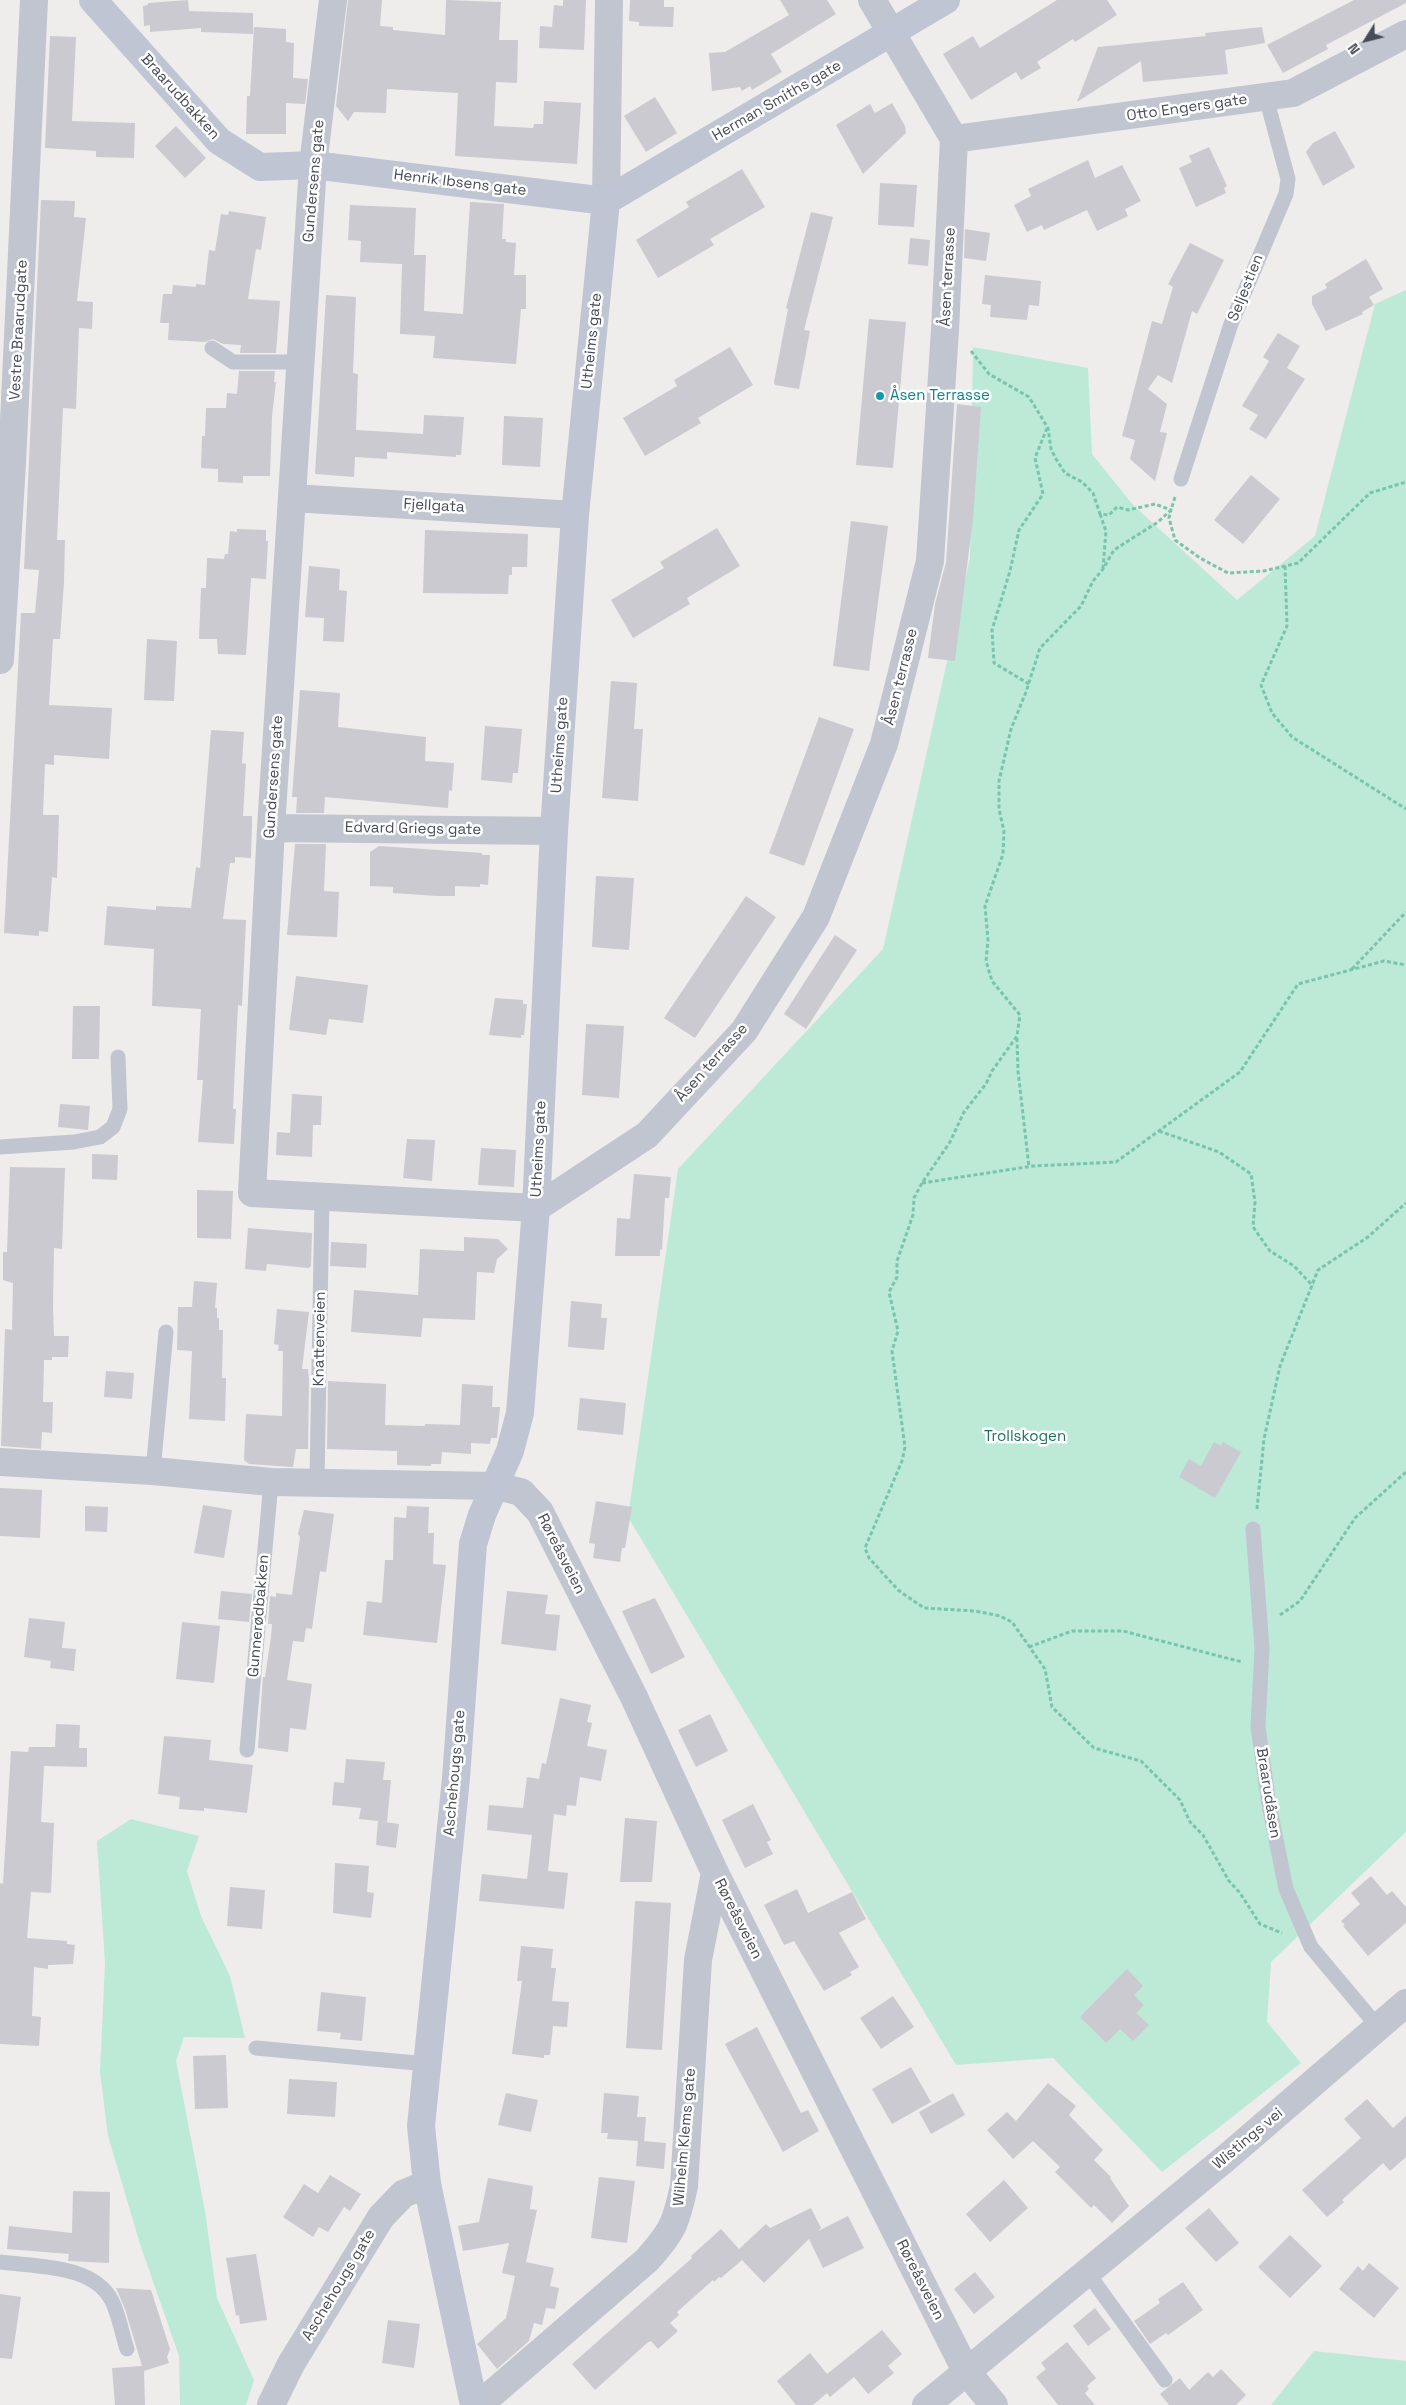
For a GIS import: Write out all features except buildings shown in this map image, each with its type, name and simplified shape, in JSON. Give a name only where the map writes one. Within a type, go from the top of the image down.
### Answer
[{"type":"main road","name":"Braarudbakken","points":[[94,0],[219,141],[260,167],[313,165]]},
{"type":"main road","name":"Herman Smiths gate","points":[[606,201],[946,0]]},
{"type":"main road","name":"Henrik Ibsens gate","points":[[313,165],[606,201]]},
{"type":"main road","name":"Utheims gate","points":[[496,1486],[510,1452],[520,1413],[536,1208],[554,831],[575,515],[606,201]]},
{"type":"main road","name":"Aschehougs gate","points":[[474,2405],[427,2184],[421,2126],[456,1778],[473,1544],[482,1515],[496,1486]]},
{"type":"street","name":"Vestre Braarudgate","points":[[0,660],[6,462],[34,0]]},
{"type":"street","name":"Gundersens gate","points":[[322,1196],[252,1193],[271,828],[313,165],[333,0]]},
{"type":"street","name":"Utheims gate","points":[[606,201],[609,0]]},
{"type":"street","points":[[872,0],[954,139]]},
{"type":"street","name":"Otto Engers gate","points":[[954,139],[1293,93],[1406,34]]},
{"type":"street","name":"Åsen terrasse","points":[[536,1208],[647,1135],[744,1031],[816,917],[884,744],[930,562],[945,330],[954,139]]},
{"type":"street","name":"Fjellgata","points":[[292,498],[575,515]]},
{"type":"street","name":"Edvard Griegs gate","points":[[271,828],[554,831]]},
{"type":"street","points":[[322,1196],[536,1208]]},
{"type":"street","points":[[0,1462],[153,1471],[271,1482],[317,1481],[496,1486]]},
{"type":"street","name":"Røreåsveien","points":[[496,1486],[521,1492],[540,1512],[634,1697],[715,1873],[966,2371]]},
{"type":"street","name":"Wilhelm Klems gate","points":[[479,2405],[647,2260],[668,2236],[678,2216],[684,2186],[698,1960],[715,1873]]},
{"type":"street","name":"Wistings vei","points":[[926,2405],[1226,2158],[1405,2006]]},
{"type":"street","name":"Aschehougs gate","points":[[271,2405],[291,2364],[381,2217],[403,2194],[427,2184]]},
{"type":"street","points":[[966,2371],[994,2405]]},
{"type":"lane","name":"Seljestien","points":[[1179,484],[1231,324],[1286,194],[1288,179],[1266,97]]},
{"type":"lane","points":[[212,348],[233,362],[301,362]]},
{"type":"lane","points":[[0,1147],[74,1142],[100,1137],[113,1127],[120,1108],[118,1057]]},
{"type":"lane","name":"Knattenveien","points":[[317,1481],[322,1196]]},
{"type":"lane","points":[[153,1471],[166,1332]]},
{"type":"lane","name":"Gunnerødbakken","points":[[247,1750],[271,1482]]},
{"type":"lane","name":"Braarudåsen","points":[[1253,1529],[1263,1667],[1258,1727],[1269,1805],[1286,1889],[1311,1947],[1378,2027]]},
{"type":"lane","points":[[256,2048],[427,2064]]},
{"type":"lane","points":[[0,2262],[67,2272],[93,2279],[112,2300],[127,2349]]},
{"type":"lane","points":[[1086,2272],[1165,2380]]},
{"type":"path","points":[[945,330],[969,348],[989,374],[1029,396],[1048,428],[1051,449],[1056,460],[1065,473],[1082,482],[1092,492],[1106,531],[1103,569]]},
{"type":"path","points":[[1029,684],[994,663],[992,630],[1010,571],[1018,530],[1043,494],[1035,458],[1048,428]]},
{"type":"path","points":[[1179,484],[1169,518],[1175,540],[1200,558],[1228,573],[1264,571],[1298,563],[1370,493],[1406,482]]},
{"type":"path","points":[[1100,514],[1109,515],[1117,507],[1128,510],[1155,504],[1171,510]]},
{"type":"path","points":[[1029,1166],[1018,1071],[1017,1036],[1020,1015],[992,981],[986,961],[988,940],[985,906],[1003,854],[1004,831],[999,810],[999,781],[1011,729],[1029,684],[1040,648],[1081,606],[1093,581],[1103,569],[1114,550],[1158,522],[1171,510]]},
{"type":"path","points":[[1285,566],[1287,626],[1261,685],[1272,713],[1292,737],[1406,809]]},
{"type":"path","points":[[1352,970],[1406,912]]},
{"type":"path","points":[[922,1183],[1029,1166],[1116,1162],[1240,1072],[1298,984],[1384,961],[1406,965]]},
{"type":"path","points":[[1017,1036],[992,1071],[986,1084],[964,1112],[950,1142],[914,1198],[913,1215],[897,1261],[897,1277],[889,1292],[898,1331],[892,1351],[905,1447],[896,1477],[865,1548],[869,1558],[898,1590],[924,1608],[1000,1616],[1012,1622],[1045,1669],[1052,1708],[1094,1748],[1141,1761],[1180,1800],[1190,1822],[1203,1835],[1229,1881],[1240,1893],[1260,1924],[1275,1929],[1298,1943],[1311,1947]]},
{"type":"path","points":[[1158,1131],[1219,1152],[1251,1174],[1255,1202],[1253,1227],[1270,1251],[1294,1266],[1314,1286]]},
{"type":"path","points":[[1253,1529],[1259,1496],[1264,1439],[1280,1366],[1314,1286],[1318,1270],[1368,1237],[1406,1203]]},
{"type":"path","points":[[1261,1629],[1300,1601],[1355,1518],[1406,1472]]},
{"type":"path","points":[[1029,1647],[1072,1631],[1123,1631],[1263,1667]]},
{"type":"green space","name":"Trollskogen","points":[[1406,290],[1406,1832],[1271,1962],[1267,2022],[1301,2063],[1162,2172],[1053,2058],[956,2065],[628,1517],[678,1169],[883,949],[970,558],[973,347],[1088,368],[1092,454],[1133,505],[1237,600],[1315,536],[1375,304]]},
{"type":"green space","points":[[131,1819],[199,1836],[187,1871],[201,1916],[230,1976],[245,2038],[184,2037],[176,2061],[205,2211],[217,2298],[254,2380],[246,2405],[180,2405],[179,2356],[140,2244],[108,2136],[100,2072],[105,1963],[97,1841]]},
{"type":"green space","points":[[1314,2351],[1406,2361],[1406,2405],[1271,2405]]},
{"type":"place","name":"Åsen Terrasse","points":[[880,396]]}]
